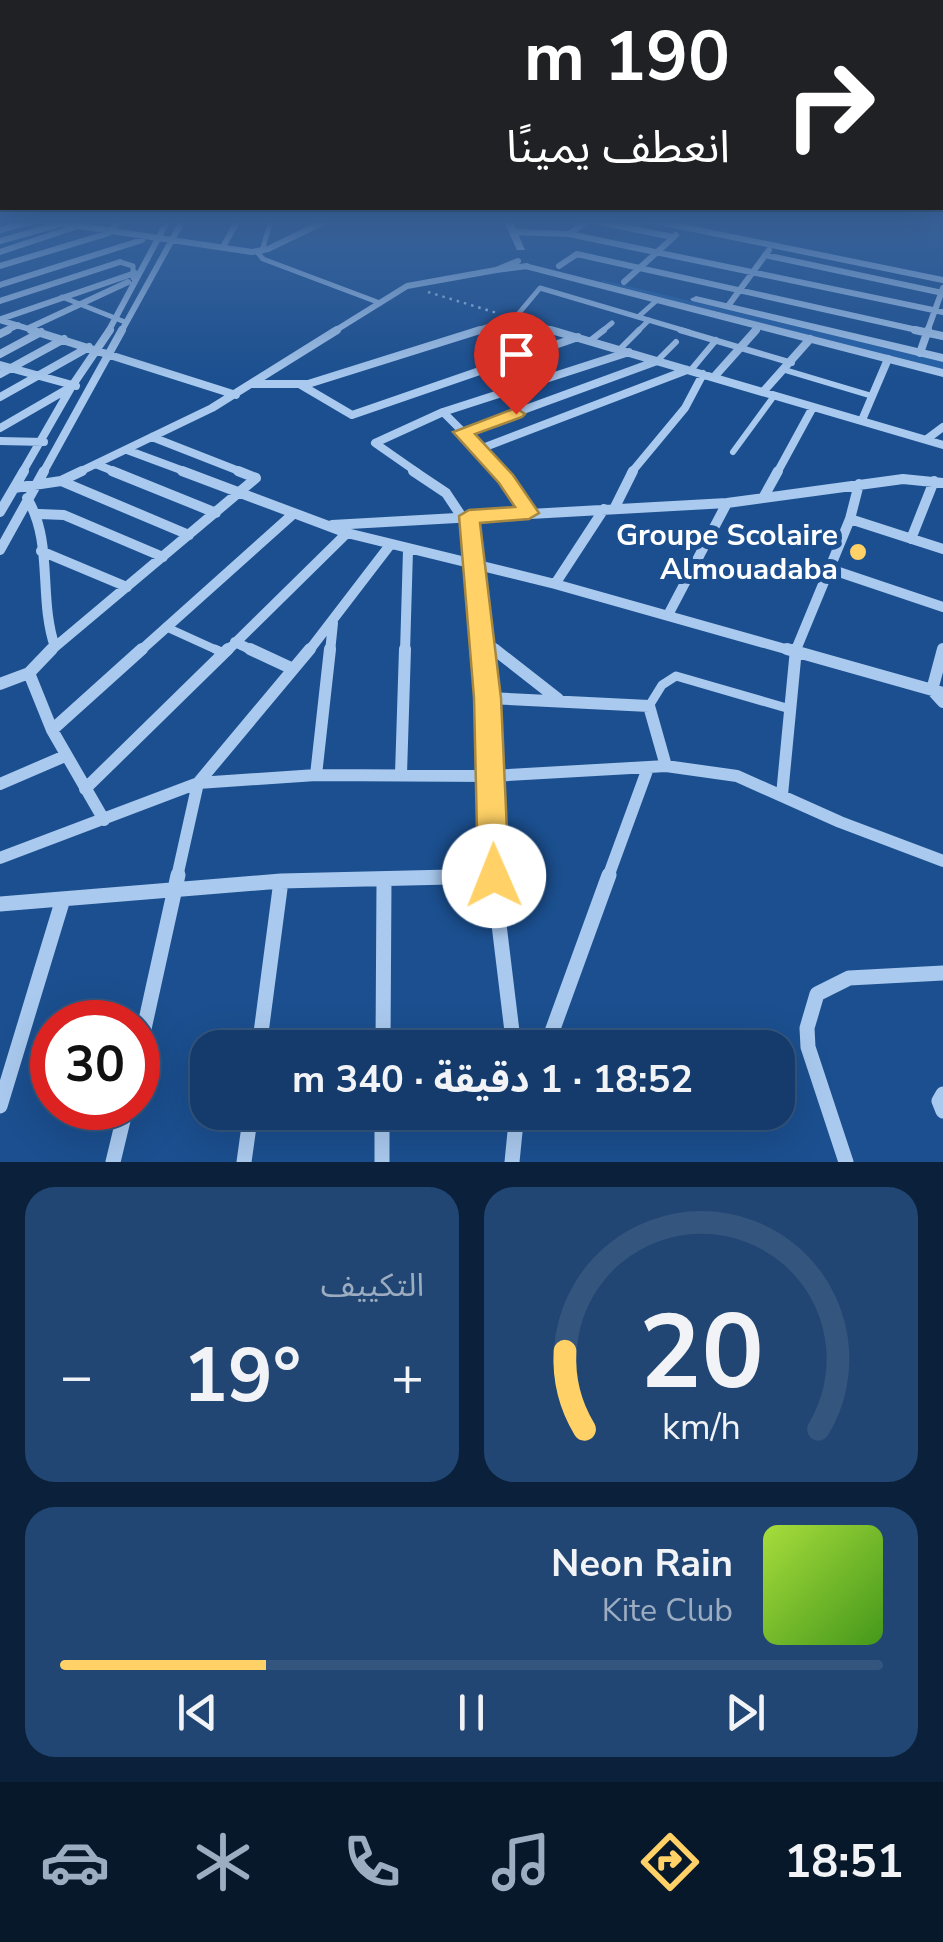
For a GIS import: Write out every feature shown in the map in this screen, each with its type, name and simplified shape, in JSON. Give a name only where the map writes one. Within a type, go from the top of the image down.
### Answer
[{"type":"street","points":[[0,286],[36,274]]},
{"type":"street","points":[[0,301],[82,274]]},
{"type":"street","points":[[0,550],[110,352],[141,274]]},
{"type":"street","points":[[0,397],[93,348],[120,322],[149,274]]},
{"type":"street","points":[[14,488],[30,493],[62,481],[236,395],[407,286],[472,274]]},
{"type":"street","points":[[571,274],[656,302],[943,372]]},
{"type":"street","points":[[593,274],[943,358]]},
{"type":"street","points":[[624,282],[632,274]]},
{"type":"street","points":[[665,274],[943,336]]},
{"type":"street","points":[[728,306],[750,274]]},
{"type":"street","points":[[767,274],[939,311]]},
{"type":"street","points":[[868,274],[942,288]]},
{"type":"street","points":[[888,274],[942,288]]},
{"type":"street","points":[[0,319],[132,277]]},
{"type":"street","points":[[29,328],[132,277]]},
{"type":"street","points":[[920,353],[939,311],[942,288]]},
{"type":"street","points":[[0,319],[236,395]]},
{"type":"street","points":[[253,384],[300,385],[463,338],[514,319],[943,445]]},
{"type":"street","points":[[0,334],[18,325]]},
{"type":"street","points":[[555,584],[632,470],[708,376],[759,326]]},
{"type":"street","points":[[0,354],[41,332]]},
{"type":"street","points":[[300,385],[352,415],[580,336]]},
{"type":"street","points":[[0,374],[5,367],[64,339]]},
{"type":"street","points":[[763,392],[810,339]]},
{"type":"street","points":[[0,512],[93,348]]},
{"type":"street","points":[[512,1030],[494,876],[483,641],[466,517],[446,491],[375,444],[443,412],[625,350]]},
{"type":"street","points":[[862,420],[888,358]]},
{"type":"street","points":[[462,432],[657,361]]},
{"type":"street","points":[[5,367],[72,386],[88,386]]},
{"type":"street","points":[[480,450],[689,370]]},
{"type":"street","points":[[0,428],[72,386]]},
{"type":"street","points":[[763,498],[814,407]]},
{"type":"street","points":[[443,412],[480,450],[529,513]]},
{"type":"street","points":[[928,439],[943,427]]},
{"type":"street","points":[[0,684],[29,673],[256,478],[152,437]]},
{"type":"street","points":[[0,441],[57,442]]},
{"type":"street","points":[[127,450],[348,534],[555,584],[937,692]]},
{"type":"street","points":[[98,465],[216,513]]},
{"type":"street","points":[[326,526],[728,503],[903,479],[938,482],[911,539]]},
{"type":"street","points":[[62,481],[189,536]]},
{"type":"street","points":[[782,795],[794,654],[850,519],[859,484]]},
{"type":"street","points":[[30,493],[39,514],[44,617],[55,647]]},
{"type":"street","points":[[668,615],[728,503]]},
{"type":"street","points":[[39,514],[64,515],[162,558]]},
{"type":"street","points":[[52,730],[292,515]]},
{"type":"street","points":[[850,519],[943,550]]},
{"type":"street","points":[[85,789],[348,534]]},
{"type":"street","points":[[151,1000],[198,783],[333,622],[390,545]]},
{"type":"street","points":[[401,774],[408,550]]},
{"type":"street","points":[[41,551],[127,588]]},
{"type":"street","points":[[830,570],[943,606]]},
{"type":"street","points":[[316,775],[333,622]]},
{"type":"street","points":[[483,641],[558,699]]},
{"type":"street","points":[[235,642],[293,669]]},
{"type":"street","points":[[943,650],[937,692],[943,702]]},
{"type":"street","points":[[29,673],[65,756],[104,820]]},
{"type":"street","points":[[488,698],[649,706],[666,766]]},
{"type":"street","points":[[0,784],[65,756]]},
{"type":"street","points":[[0,858],[198,783],[316,775],[492,776],[666,766],[737,776],[840,822],[943,860]]},
{"type":"street","points":[[553,1030],[648,768]]},
{"type":"street","points":[[0,904],[281,881],[494,876]]},
{"type":"street","points":[[383,1030],[384,880]]},
{"type":"street","points":[[261,1030],[281,881]]},
{"type":"street","points":[[0,1106],[63,899]]},
{"type":"street","points":[[846,1162],[808,1047],[807,1028],[818,994],[849,978],[943,972]]},
{"type":"street","points":[[943,1094],[939,1102],[943,1111]]},
{"type":"street","points":[[113,1162],[121,1130]]},
{"type":"street","points":[[244,1162],[248,1130]]},
{"type":"street","points":[[382,1130],[382,1162]]},
{"type":"street","points":[[512,1162],[515,1130]]},
{"type":"lane","points":[[303,274],[380,303]]},
{"type":"lane","points":[[514,319],[540,288],[740,347],[872,396]]},
{"type":"lane","points":[[62,297],[120,322]]},
{"type":"lane","points":[[638,317],[656,302]]},
{"type":"lane","points":[[625,350],[649,320]]},
{"type":"lane","points":[[590,340],[612,323]]},
{"type":"lane","points":[[689,370],[716,340]]},
{"type":"lane","points":[[657,361],[676,342]]},
{"type":"lane","points":[[734,452],[774,396]]},
{"type":"lane","points":[[166,627],[224,653]]},
{"type":"lane","points":[[649,706],[662,685],[676,676],[790,709]]},
{"type":"path","points":[[407,286],[514,319]]},
{"type":"shaded area","points":[[601,282],[943,362],[943,369]]},
{"type":"place","name":"Groupe Scolaire Almouadaba","points":[[858,552]]},
{"type":"route","points":[[494,876],[488,698],[469,516],[529,513],[506,479],[462,432],[516,414]]}]
